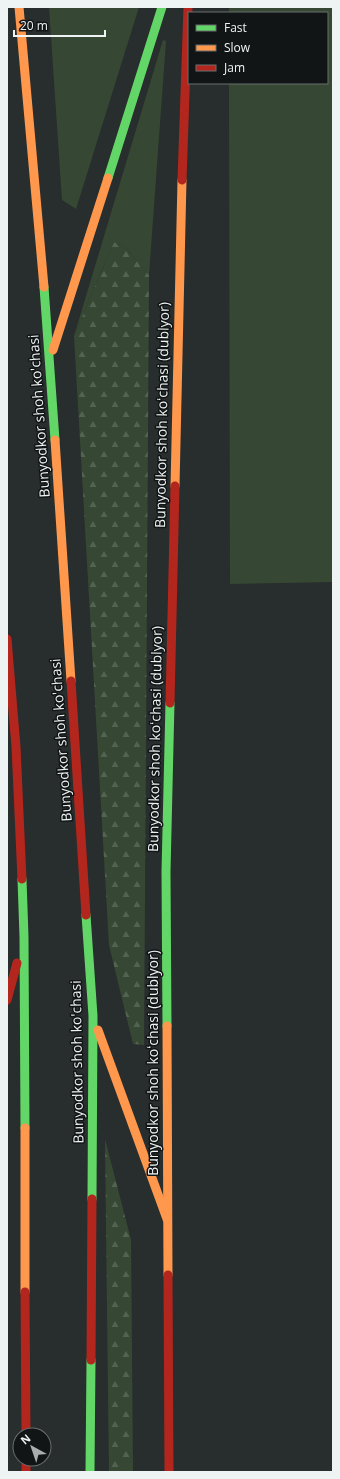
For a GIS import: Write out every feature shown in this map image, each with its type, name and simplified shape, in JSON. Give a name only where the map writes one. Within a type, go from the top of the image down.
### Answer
[{"type":"main road","name":"Bunyodkor shoh ko'chasi","points":[[19,7],[50,358],[93,1016],[90,1472]]},
{"type":"main road","points":[[50,358],[162,7]]},
{"type":"main road","name":"Bunyodkor shoh koʻchasi (dublyor)","points":[[169,1472],[166,872],[183,110],[188,7]]},
{"type":"main road","points":[[7,639],[16,746],[24,937],[26,1427]]},
{"type":"main road","points":[[7,1000],[24,937]]},
{"type":"main road","points":[[93,1016],[167,1219]]},
{"type":"green space","points":[[49,7],[139,7],[76,209],[62,200]]},
{"type":"green space","points":[[229,7],[333,7],[333,582],[230,584],[229,84],[328,84],[328,12],[229,12]]},
{"type":"green space","points":[[163,40],[166,41],[149,275],[127,249],[114,242],[74,336]]},
{"type":"green space","points":[[114,242],[127,249],[149,275],[144,1045],[133,1044],[109,945],[74,336]]},
{"type":"green space","points":[[105,1139],[131,1240],[133,1472],[109,1472]]},
{"type":"traffic: fast","points":[[108,178],[162,7]]},
{"type":"traffic: fast","points":[[44,287],[55,440]]},
{"type":"traffic: fast","points":[[167,1026],[166,872],[170,703]]},
{"type":"traffic: fast","points":[[22,879],[24,937],[25,1128]]},
{"type":"traffic: fast","points":[[86,915],[93,1016],[92,1199]]},
{"type":"traffic: fast","points":[[90,1472],[91,1360]]},
{"type":"traffic: slow","points":[[19,7],[44,287]]},
{"type":"traffic: slow","points":[[53,350],[108,178]]},
{"type":"traffic: slow","points":[[175,486],[182,180]]},
{"type":"traffic: slow","points":[[55,440],[71,681]]},
{"type":"traffic: slow","points":[[167,1026],[168,1275]]},
{"type":"traffic: slow","points":[[98,1030],[167,1219]]},
{"type":"traffic: slow","points":[[25,1128],[25,1292]]},
{"type":"traffic: jam","points":[[182,180],[188,7]]},
{"type":"traffic: jam","points":[[170,703],[175,486]]},
{"type":"traffic: jam","points":[[7,639],[16,747],[22,879]]},
{"type":"traffic: jam","points":[[71,681],[86,915]]},
{"type":"traffic: jam","points":[[7,1000],[17,963]]},
{"type":"traffic: jam","points":[[91,1360],[92,1199]]},
{"type":"traffic: jam","points":[[168,1275],[169,1472]]},
{"type":"traffic: jam","points":[[25,1292],[26,1427]]},
{"type":"traffic: jam","points":[[26,1467],[26,1472]]}]
